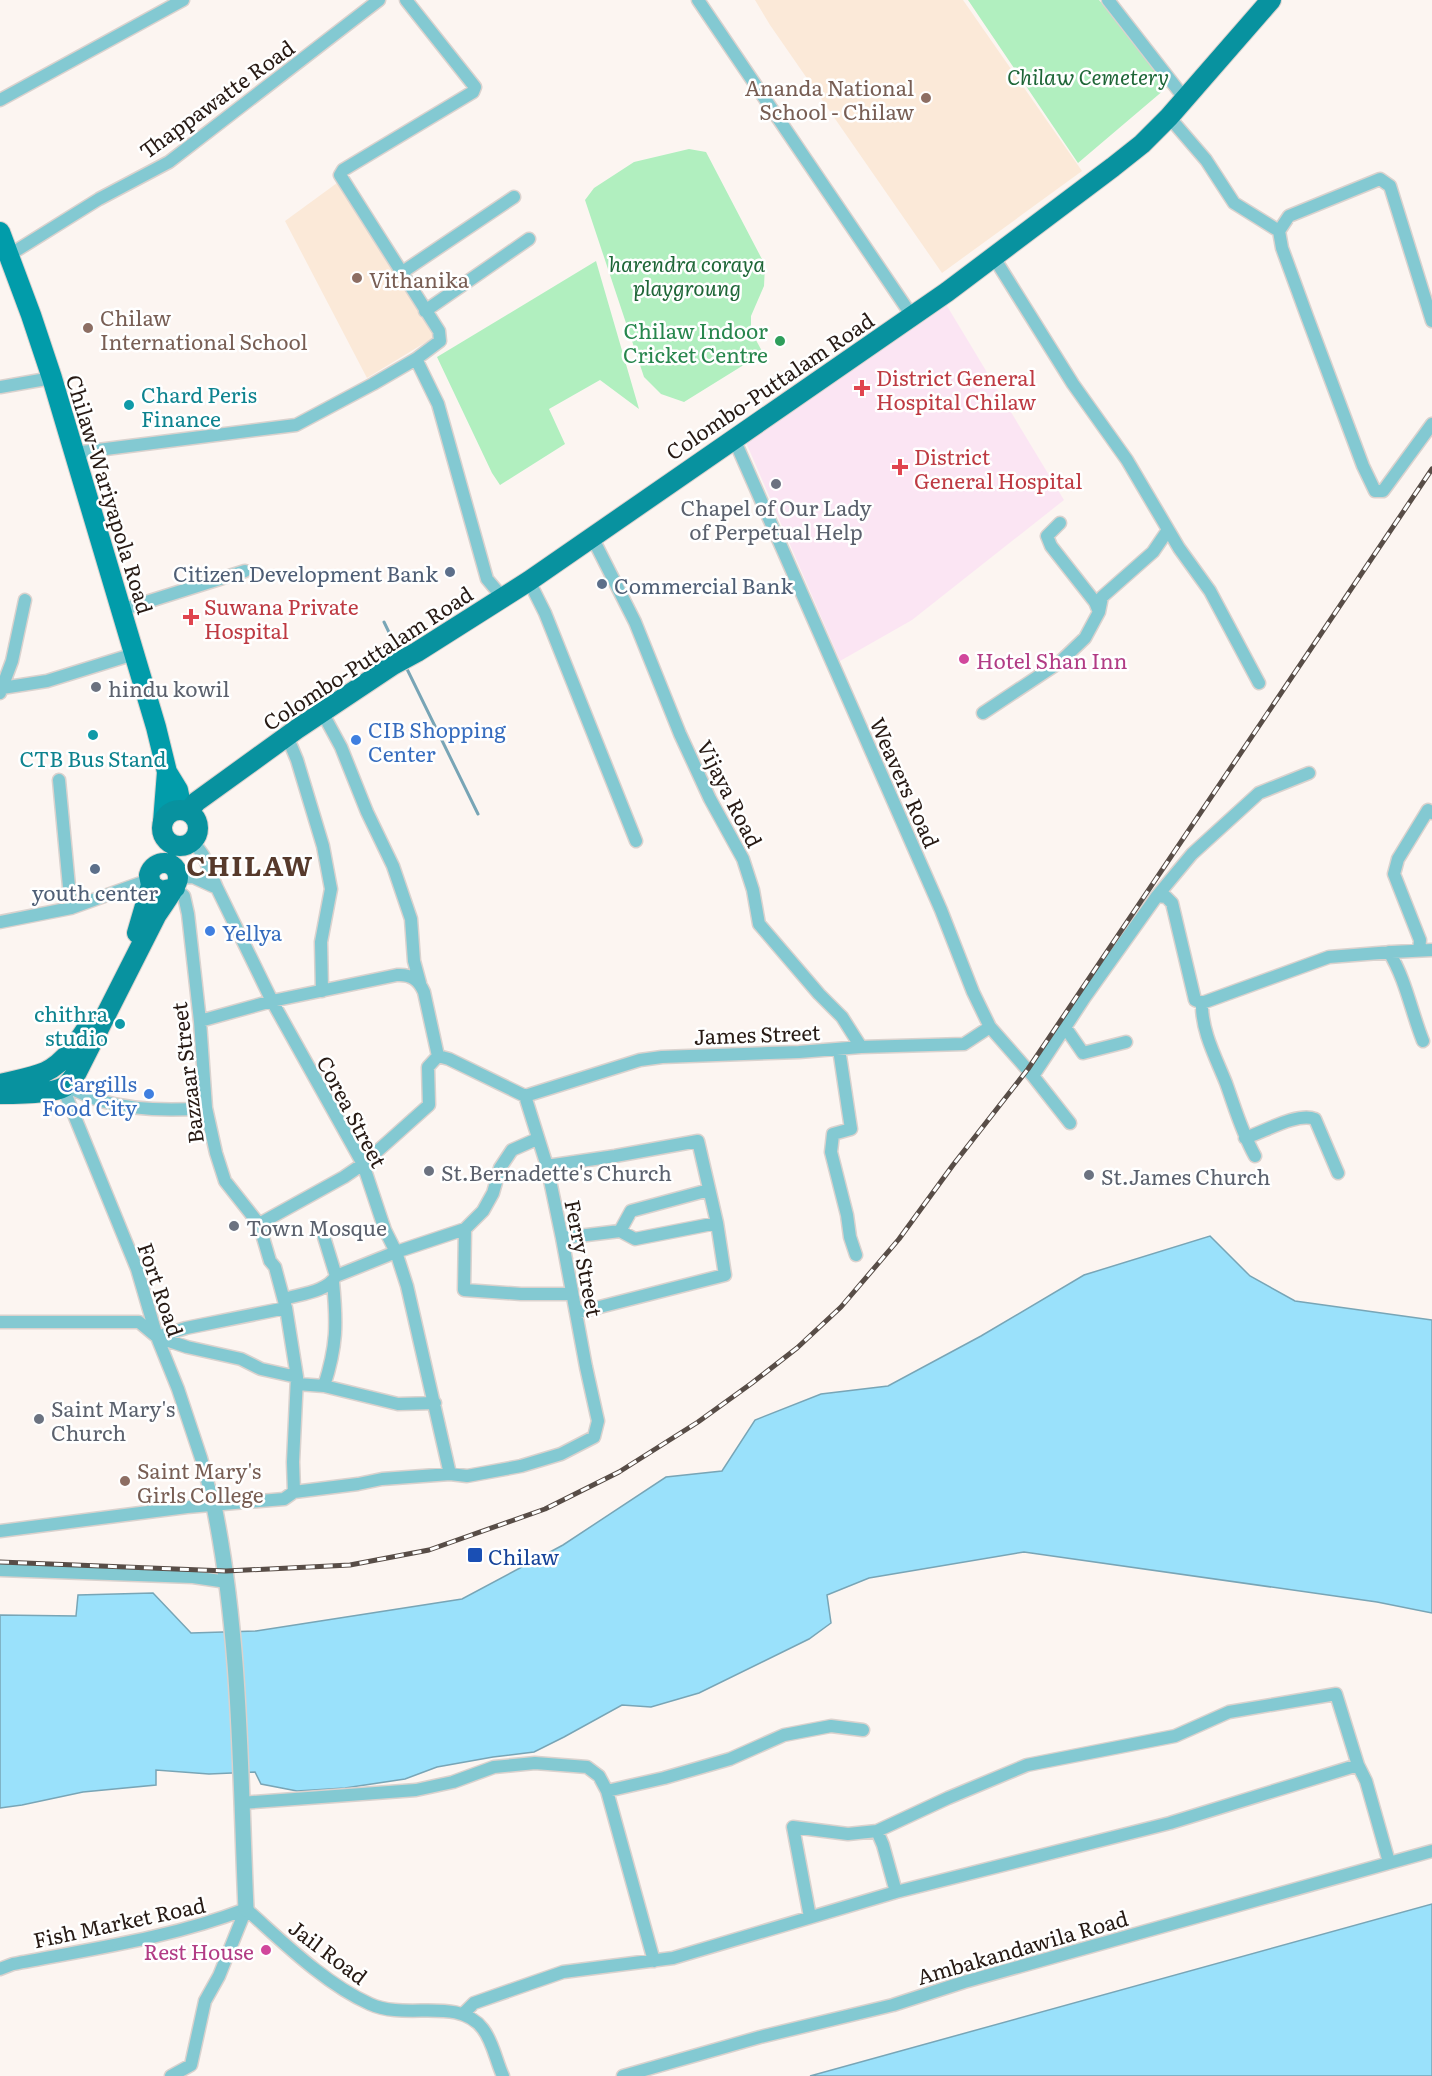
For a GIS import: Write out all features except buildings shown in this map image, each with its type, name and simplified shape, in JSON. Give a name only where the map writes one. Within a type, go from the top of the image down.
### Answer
[{"type":"highway","name":"Colombo-Puttalam Road","points":[[163,829],[172,811],[190,821],[196,802],[287,736],[393,664],[417,652],[529,581],[912,316],[1113,167],[1142,144],[1169,117],[1271,0]]},
{"type":"highway","points":[[163,829],[172,844],[177,846],[188,844],[190,821]]},
{"type":"highway","points":[[51,1069],[80,1040],[120,971],[141,925],[163,829]]},
{"type":"highway","points":[[151,877],[161,891],[176,883]]},
{"type":"highway","points":[[0,1094],[23,1095],[62,1088],[77,1072],[156,916],[176,883]]},
{"type":"highway","points":[[0,1084],[59,1066],[66,1071],[69,1078],[62,1088]]},
{"type":"main road","name":"Chilaw-Wariyapola Road","points":[[0,232],[52,378],[156,726],[166,772]]},
{"type":"main road","points":[[166,772],[178,790],[190,821]]},
{"type":"main road","points":[[163,829],[166,772]]},
{"type":"street","points":[[0,100],[183,0]]},
{"type":"street","name":"Thappawatte Road","points":[[9,255],[99,199],[169,162],[379,0]]},
{"type":"street","points":[[74,453],[296,425],[416,359],[440,341],[439,331],[340,175],[343,170],[473,92],[475,87],[406,0]]},
{"type":"street","points":[[698,0],[912,316]]},
{"type":"street","points":[[1108,0],[1185,99]]},
{"type":"street","points":[[1169,117],[1206,160],[1234,203],[1278,231],[1308,319],[1363,466],[1375,491],[1383,491],[1432,424]]},
{"type":"street","points":[[1278,231],[1289,216],[1380,179],[1390,186],[1432,321]]},
{"type":"street","points":[[401,273],[514,197]]},
{"type":"street","points":[[425,311],[529,238]]},
{"type":"street","points":[[993,256],[1072,384],[1127,460],[1168,530],[1210,591],[1259,683]]},
{"type":"street","points":[[416,359],[438,404],[487,579],[503,598]]},
{"type":"street","points":[[0,387],[52,378]]},
{"type":"street","name":"Weavers Road","points":[[734,439],[932,888],[973,992],[990,1027],[1070,1123]]},
{"type":"street","points":[[1060,524],[1047,536],[1051,546],[1095,602],[1099,612]]},
{"type":"street","points":[[984,713],[1059,662],[1085,638],[1099,612],[1102,597],[1153,552],[1168,530]]},
{"type":"street","name":"Vijaya Road","points":[[592,537],[635,622],[680,734],[710,799],[743,859],[753,890],[759,924],[819,994],[842,1017],[861,1047]]},
{"type":"street","points":[[121,610],[245,571]]},
{"type":"street","points":[[529,581],[545,613],[636,841]]},
{"type":"street","points":[[1,691],[12,661],[25,600]]},
{"type":"street","points":[[1,691],[48,681],[134,654]]},
{"type":"street","points":[[322,712],[341,747],[367,812],[393,866],[411,919],[414,961],[424,992],[438,1056]]},
{"type":"street","points":[[287,736],[315,817],[331,888],[321,942],[322,991]]},
{"type":"street","points":[[1033,1076],[1157,896],[1192,854],[1260,793],[1309,773]]},
{"type":"street","points":[[59,780],[71,908]]},
{"type":"street","points":[[1157,896],[1166,897],[1172,903],[1194,1000],[1202,1003],[1329,957],[1426,951],[1394,873],[1398,859],[1428,810],[1432,813]]},
{"type":"street","name":"Corea Street","points":[[190,821],[216,888],[273,1001],[363,1164],[407,1286],[450,1474]]},
{"type":"street","points":[[0,922],[71,908],[151,877]]},
{"type":"street","points":[[176,883],[193,877],[216,888]]},
{"type":"street","name":"Bazzaar Street","points":[[176,883],[187,905],[200,1021],[206,1108],[216,1153],[225,1181],[259,1224],[270,1261],[275,1266],[285,1304],[297,1380],[293,1462],[294,1492]]},
{"type":"street","points":[[1389,952],[1403,980],[1422,1041]]},
{"type":"street","points":[[200,1021],[273,1001],[397,975],[406,974],[420,983]]},
{"type":"street","points":[[1202,1003],[1202,1016],[1245,1138],[1255,1156]]},
{"type":"street","name":"James Street","points":[[525,1096],[640,1060],[861,1047],[964,1044],[990,1027]]},
{"type":"street","points":[[1065,1027],[1083,1053],[1126,1041]]},
{"type":"street","points":[[839,1049],[851,1129],[833,1134],[831,1152],[856,1255]]},
{"type":"street","points":[[438,1056],[449,1059],[525,1096]]},
{"type":"street","points":[[259,1224],[363,1164],[429,1105],[428,1067],[438,1056]]},
{"type":"street","points":[[62,1088],[119,1105],[165,1110],[206,1108]]},
{"type":"street","name":"Fort Road","points":[[62,1088],[137,1269],[157,1337],[178,1389],[201,1458],[214,1506]]},
{"type":"street","name":"Ferry Street","points":[[0,1531],[187,1507],[284,1499],[294,1492],[381,1479],[450,1474],[467,1476],[546,1460],[594,1437],[598,1421],[562,1238],[547,1166],[525,1096]]},
{"type":"street","points":[[1245,1138],[1267,1131],[1293,1118],[1308,1116],[1315,1119],[1338,1173]]},
{"type":"street","points":[[157,1337],[285,1304],[334,1279],[396,1252],[465,1229],[483,1211],[493,1192],[500,1168],[512,1150],[537,1139]]},
{"type":"street","points":[[547,1166],[698,1141],[717,1223],[725,1275],[576,1313]]},
{"type":"street","points":[[620,1231],[631,1211],[709,1190]]},
{"type":"street","points":[[562,1238],[620,1231],[635,1239],[717,1223]]},
{"type":"street","points":[[465,1229],[464,1290],[521,1294],[572,1294]]},
{"type":"street","points":[[324,1237],[334,1279],[337,1318],[334,1356],[324,1386]]},
{"type":"street","points":[[0,1322],[140,1322],[157,1337],[188,1347],[241,1359],[261,1369],[297,1380],[398,1404],[435,1404]]},
{"type":"street","points":[[171,2076],[191,2065],[205,2001],[219,1976],[246,1909],[242,1780],[231,1622],[227,1582],[214,1506]]},
{"type":"street","points":[[0,1570],[193,1577],[227,1582]]},
{"type":"street","points":[[810,1917],[793,1827],[848,1834],[877,1832],[948,1798],[1027,1765],[1175,1736],[1229,1712],[1336,1694],[1358,1765],[1366,1781],[1389,1862]]},
{"type":"street","points":[[607,1791],[730,1759],[784,1735],[831,1726],[863,1730]]},
{"type":"street","points":[[242,1803],[416,1790],[453,1782],[494,1767],[535,1763],[587,1767],[600,1776],[607,1791],[654,1961]]},
{"type":"street","points":[[503,2076],[484,2030],[470,2016],[463,2014],[474,2003],[563,1972],[654,1961],[896,1892],[1170,1823],[1358,1765]]},
{"type":"street","points":[[877,1832],[896,1892]]},
{"type":"street","name":"Ambakandawila Road","points":[[623,2076],[760,2037],[893,2005],[964,1982],[1432,1851]]},
{"type":"street","name":"Fish Market Road","points":[[0,1969],[13,1964],[131,1941],[215,1921],[246,1909]]},
{"type":"street","name":"Jail Road","points":[[246,1909],[322,1974],[373,2006],[401,2012],[444,2010],[463,2014]]},
{"type":"shaded area","name":"Ananda National School - Chilaw","points":[[755,0],[963,0],[1082,171],[942,273]]},
{"type":"shaded area","name":"Vithanika","points":[[337,183],[436,336],[367,378],[285,221]]},
{"type":"shaded area","name":"District General Hospital","points":[[941,296],[1064,500],[912,620],[840,661],[742,433]]},
{"type":"green space","name":"Chilaw Cemetery","points":[[968,0],[1099,0],[1171,84],[1078,163]]},
{"type":"green space","name":"harendra coraya playgroung","points":[[689,149],[706,152],[765,265],[764,286],[751,316],[751,331],[763,353],[684,402],[661,394],[644,377],[585,200],[594,188],[634,162]]},
{"type":"green space","points":[[596,261],[639,409],[600,380],[549,409],[565,444],[500,485],[492,473],[437,357]]},
{"type":"water","points":[[1210,1236],[1250,1276],[1295,1301],[1432,1320],[1432,1613],[1377,1602],[1024,1552],[869,1578],[827,1595],[831,1623],[809,1639],[699,1693],[651,1707],[622,1705],[534,1752],[437,1767],[405,1779],[345,1788],[297,1791],[261,1784],[255,1772],[209,1774],[156,1770],[156,1785],[83,1792],[0,1808],[0,1615],[76,1616],[78,1595],[153,1593],[191,1633],[256,1631],[462,1599],[563,1545],[666,1477],[722,1471],[755,1420],[821,1394],[888,1386],[981,1336],[1084,1275]]},
{"type":"water","points":[[1432,1904],[1432,2076],[810,2076]]},
{"type":"waterway","points":[[384,622],[399,653]]},
{"type":"waterway","points":[[406,667],[478,814]]},
{"type":"railway","points":[[0,1562],[226,1571],[350,1565],[429,1550],[545,1509],[619,1472],[698,1422],[752,1383],[797,1348],[841,1307],[899,1239],[1028,1069],[1432,469]]},
{"type":"place","name":"Ananda National School - Chilaw","points":[[926,98]]},
{"type":"place","name":"Vithanika","points":[[357,278]]},
{"type":"place","name":"Chilaw International School","points":[[88,328]]},
{"type":"place","name":"Chilaw Indoor Cricket Centre","points":[[780,341]]},
{"type":"place","name":"District General Hospital Chilaw","points":[[862,388]]},
{"type":"place","name":"Chard Peris Finance","points":[[129,405]]},
{"type":"place","name":"District General Hospital","points":[[900,467]]},
{"type":"place","name":"Chapel of Our Lady of Perpetual Help","points":[[776,484]]},
{"type":"place","name":"Citizen Development Bank","points":[[450,572]]},
{"type":"place","name":"Commercial Bank","points":[[602,584]]},
{"type":"place","name":"Suwana Private Hospital","points":[[191,617]]},
{"type":"place","name":"Hotel Shan Inn","points":[[964,659]]},
{"type":"place","name":"hindu kowil","points":[[96,687]]},
{"type":"place","name":"CTB Bus Stand","points":[[93,735]]},
{"type":"place","name":"CIB Shopping Center","points":[[356,740]]},
{"type":"place","name":"youth center","points":[[95,869]]},
{"type":"place","name":"Yellya","points":[[210,931]]},
{"type":"place","name":"chithra studio","points":[[120,1024]]},
{"type":"place","name":"Cargills Food City","points":[[149,1094]]},
{"type":"place","name":"St.Bernadette's Church","points":[[429,1171]]},
{"type":"place","name":"St.James Church","points":[[1089,1175]]},
{"type":"place","name":"Town Mosque","points":[[234,1226]]},
{"type":"place","name":"Saint Mary's Church","points":[[39,1419]]},
{"type":"place","name":"Saint Mary's Girls College","points":[[125,1481]]},
{"type":"place","name":"Chilaw","points":[[475,1555]]},
{"type":"place","name":"Rest House","points":[[266,1950]]},
{"type":"district","name":"CHILAW","points":[[250,864]]}]
